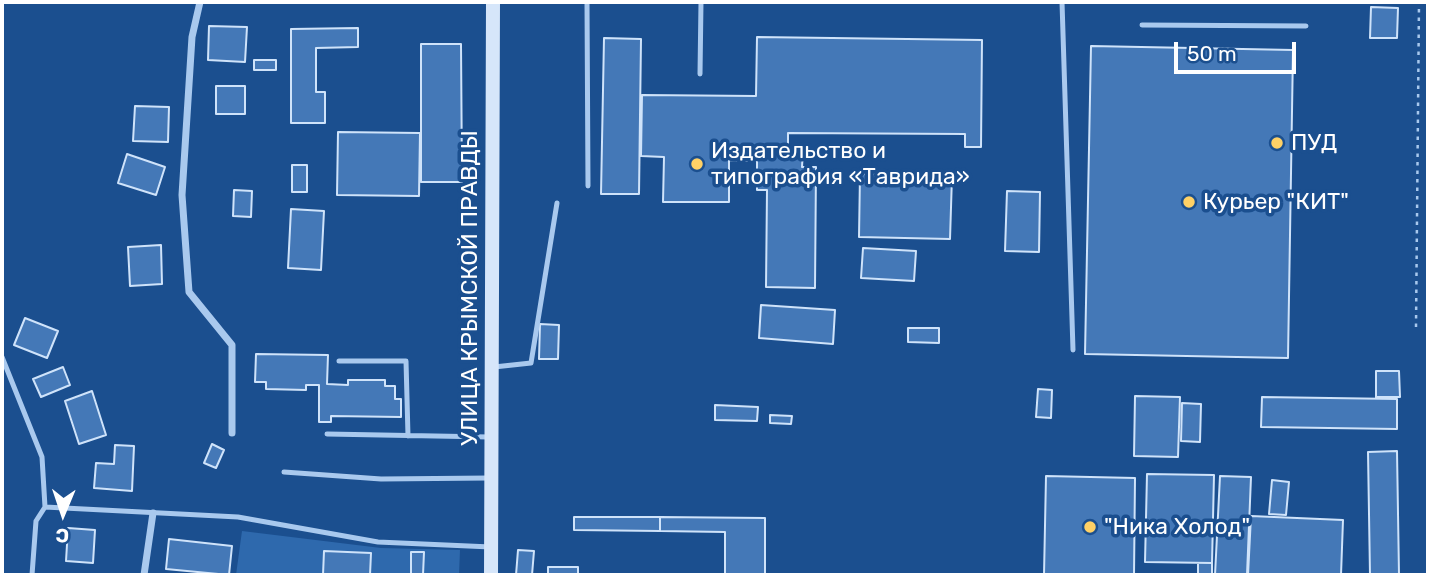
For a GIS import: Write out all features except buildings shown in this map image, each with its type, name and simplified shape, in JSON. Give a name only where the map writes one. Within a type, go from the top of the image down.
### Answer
[{"type":"street","points":[[200,2],[192,37],[182,195],[189,292],[232,345],[232,433]]},
{"type":"street","name":"УЛИЦА КРЫМСКОЙ ПРАВДЫ","points":[[491,575],[493,2]]},
{"type":"street","points":[[144,575],[153,513]]},
{"type":"lane","points":[[587,2],[588,186]]},
{"type":"lane","points":[[700,74],[701,2]]},
{"type":"lane","points":[[1062,2],[1073,350]]},
{"type":"lane","points":[[1142,25],[1306,26]]},
{"type":"lane","points":[[492,367],[531,363],[557,202]]},
{"type":"lane","points":[[2,357],[42,457],[46,507],[36,521],[32,575]]},
{"type":"lane","points":[[339,361],[406,361],[408,436]]},
{"type":"lane","points":[[327,434],[492,437]]},
{"type":"lane","points":[[284,472],[381,479],[492,478]]},
{"type":"lane","points":[[46,507],[238,517],[378,542],[492,547]]},
{"type":"path","points":[[1416,327],[1419,2]]},
{"type":"shaded area","points":[[242,531],[381,548],[460,550],[459,575],[236,575]]},
{"type":"place","name":"ПУД","points":[[1277,143]]},
{"type":"place","name":"Издательство и типография «Таврида»","points":[[697,164]]},
{"type":"place","name":"Курьер \"КИТ\"","points":[[1189,202]]},
{"type":"place","name":"\"Ника Холод\"","points":[[1090,527]]}]
